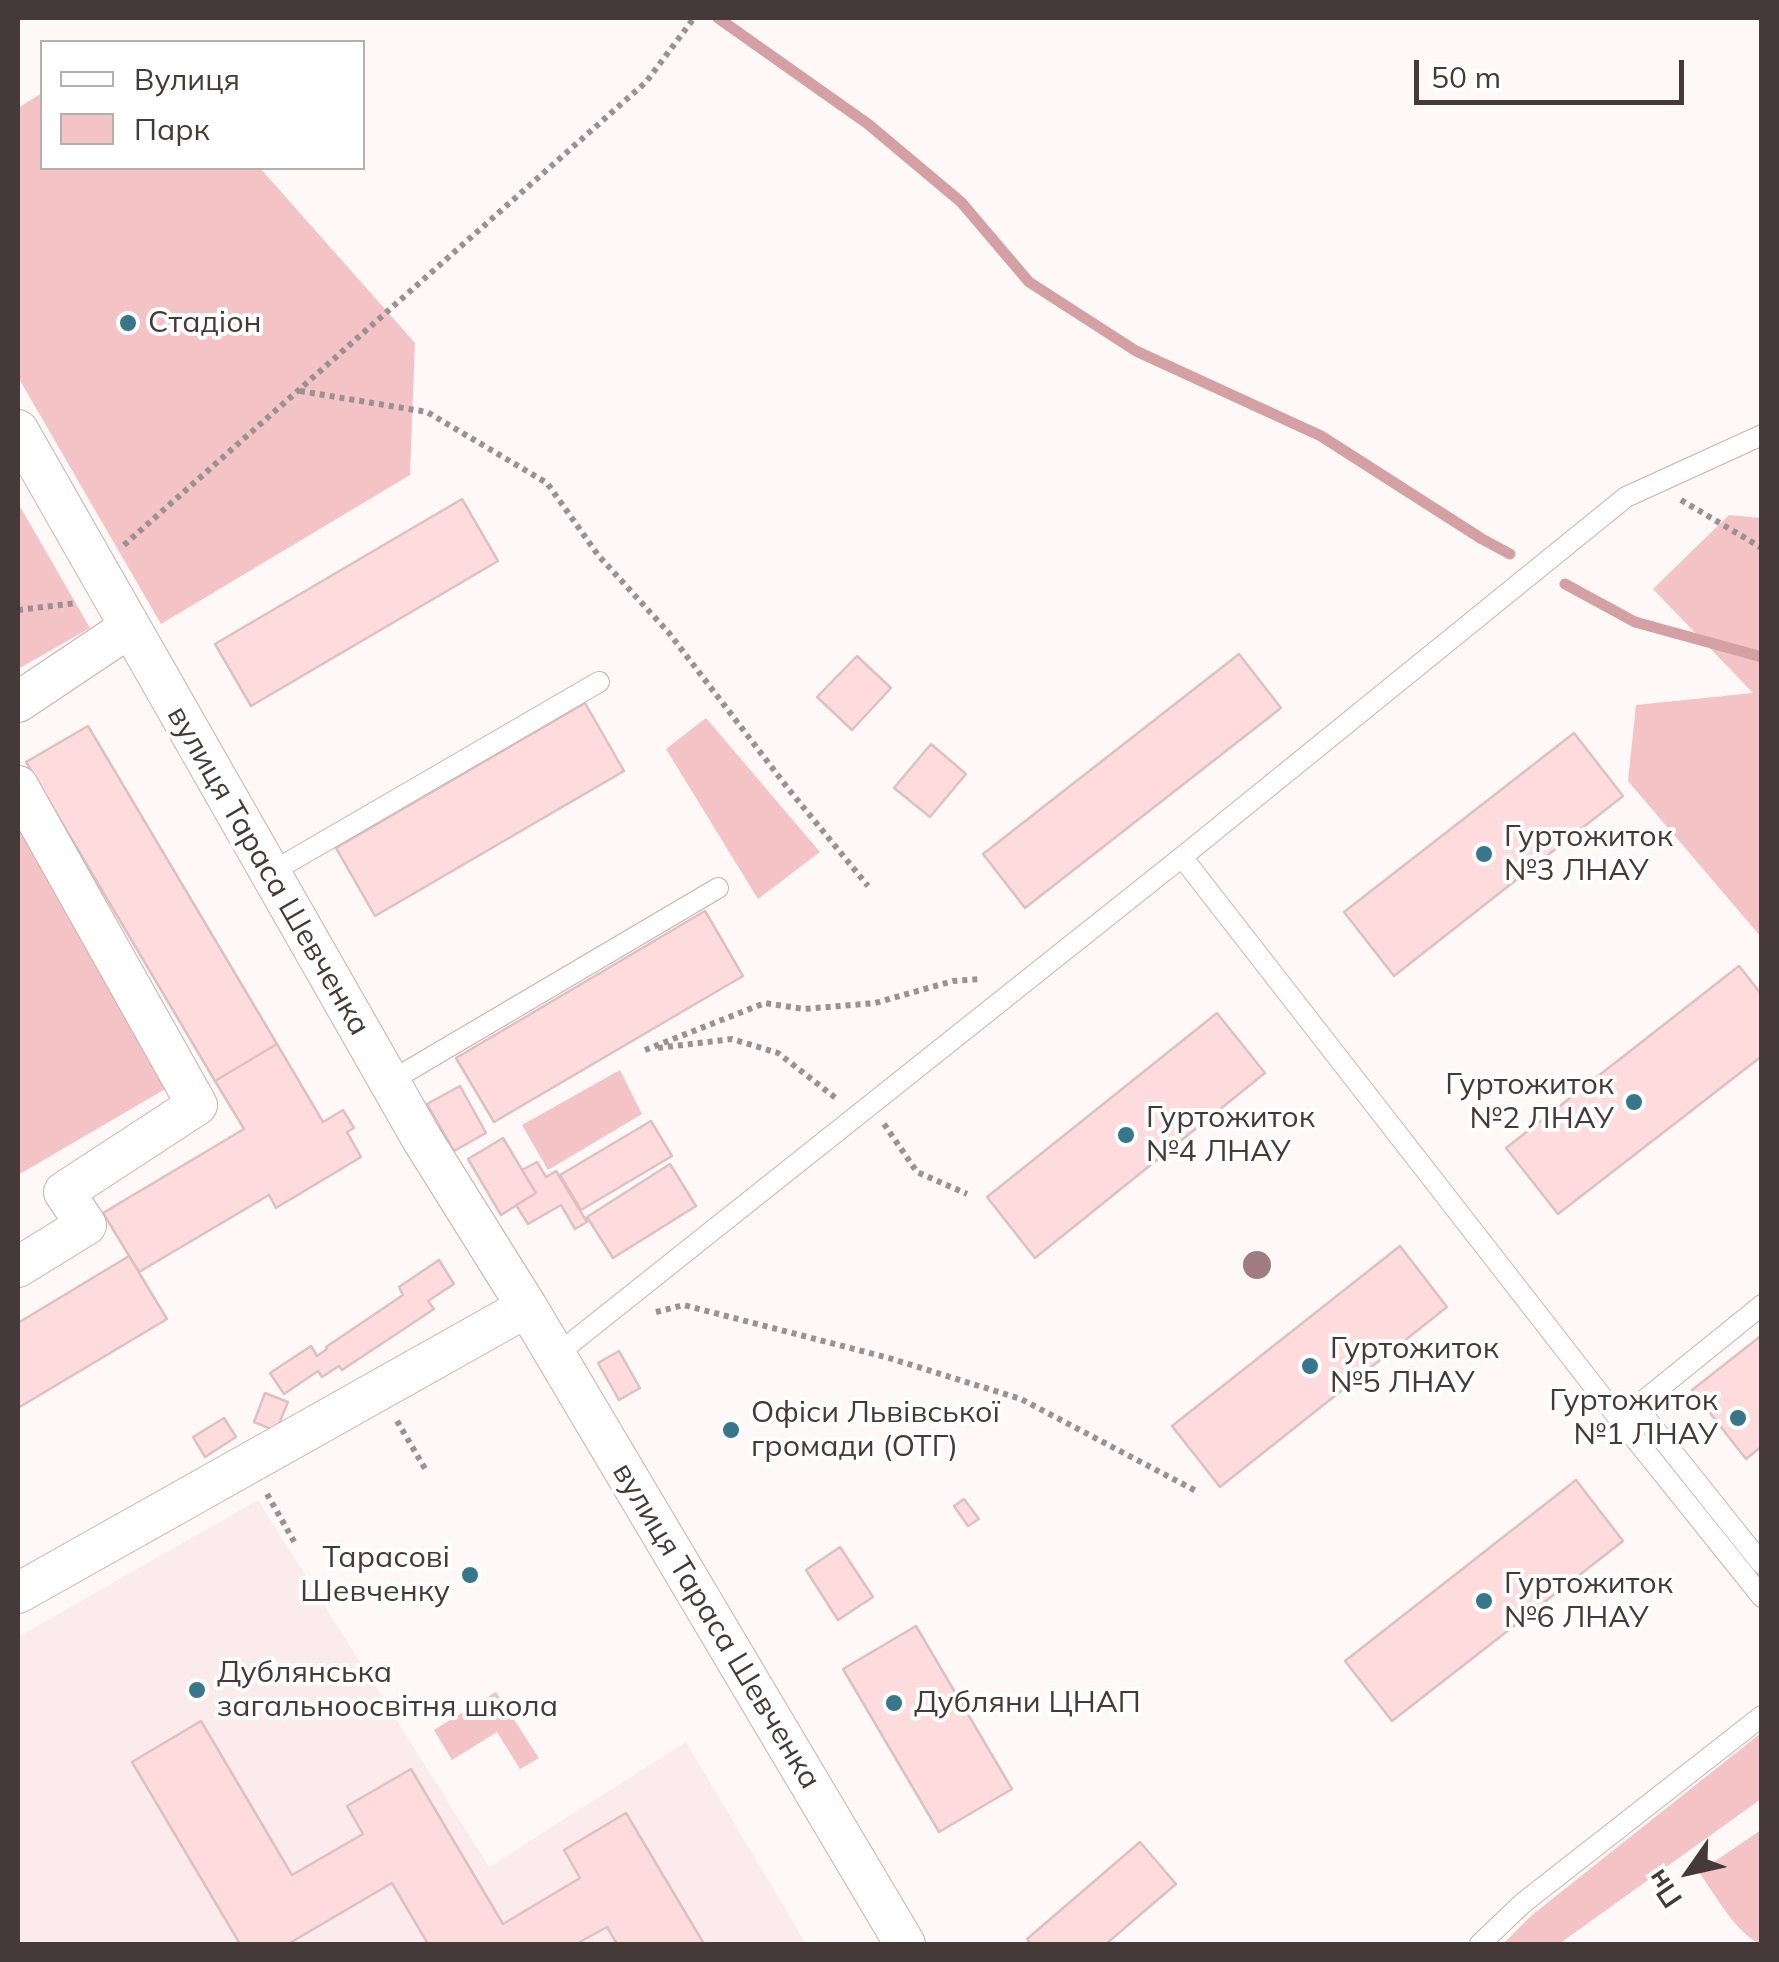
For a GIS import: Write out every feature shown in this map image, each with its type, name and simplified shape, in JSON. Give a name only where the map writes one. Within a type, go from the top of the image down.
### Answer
[{"type":"street","name":"вулиця Тараса Шевченка","points":[[18,430],[422,1139],[528,1307],[904,1944]]},
{"type":"street","points":[[18,702],[113,598]]},
{"type":"street","points":[[18,786],[198,1105],[64,1192],[86,1225],[18,1267]]},
{"type":"street","points":[[18,1593],[528,1307]]},
{"type":"lane","points":[[556,1355],[1182,857],[1626,497],[1762,434]]},
{"type":"lane","points":[[270,873],[599,682]]},
{"type":"lane","points":[[1182,857],[1628,1413],[1762,1597]]},
{"type":"lane","points":[[389,1082],[718,888]]},
{"type":"lane","points":[[1628,1413],[1762,1305]]},
{"type":"lane","points":[[1628,1413],[1762,1564]]},
{"type":"lane","points":[[1480,1944],[1524,1903],[1762,1716]]},
{"type":"path","points":[[18,610],[113,598],[298,390],[646,82],[694,18]]},
{"type":"path","points":[[298,390],[428,412],[547,483],[598,555],[668,634],[868,886]]},
{"type":"path","points":[[1654,484],[1762,548]]},
{"type":"path","points":[[968,1194],[917,1172],[871,1105],[836,1098],[778,1054],[732,1039],[645,1050],[765,1003],[804,1009],[875,1003],[953,982],[1033,976]]},
{"type":"path","points":[[652,1313],[684,1305],[889,1358],[1021,1399],[1198,1492]]},
{"type":"path","points":[[379,1390],[427,1472]]},
{"type":"path","points":[[264,1489],[296,1545]]},
{"type":"shaded area","name":"Дублянська загальноосвітня школа","points":[[258,1500],[489,1867],[686,1742],[806,1944],[18,1944],[18,1637]]},
{"type":"green space","points":[[40,94],[40,170],[262,170],[415,343],[410,475],[161,624],[18,377],[18,108]]},
{"type":"green space","points":[[18,503],[90,628],[18,669]]},
{"type":"green space","points":[[1729,515],[1761,518],[1761,937],[1628,781],[1636,705],[1753,693],[1653,589]]},
{"type":"green space","points":[[706,718],[820,852],[758,899],[666,749]]},
{"type":"green space","points":[[18,803],[179,1081],[18,1175]]},
{"type":"green space","points":[[620,1070],[642,1114],[548,1170],[522,1125]]},
{"type":"green space","points":[[496,1692],[539,1758],[520,1769],[497,1732],[452,1760],[434,1730]]},
{"type":"green space","points":[[1761,1733],[1761,1799],[1559,1944],[1503,1944],[1532,1915]]},
{"type":"green space","points":[[1761,1830],[1762,1944],[1736,1924],[1699,1872]]},
{"type":"building","points":[[462,499],[498,561],[251,706],[215,644]]},
{"type":"building","points":[[1239,654],[1281,708],[1025,908],[983,854]]},
{"type":"building","points":[[857,656],[891,688],[852,730],[817,697]]},
{"type":"building","points":[[585,703],[624,771],[375,916],[336,848]]},
{"type":"building","points":[[88,726],[277,1044],[215,1081],[26,762]]},
{"type":"building","name":"Гуртожиток №3 ЛНАУ","points":[[1574,733],[1623,796],[1394,976],[1344,912]]},
{"type":"building","points":[[931,744],[966,774],[930,817],[894,788]]},
{"type":"building","points":[[705,911],[743,976],[494,1122],[456,1058]]},
{"type":"building","name":"Гуртожиток №2 ЛНАУ","points":[[1739,966],[1762,995],[1762,1056],[1558,1214],[1506,1148]]},
{"type":"building","name":"Гуртожиток №4 ЛНАУ","points":[[1217,1013],[1265,1073],[1035,1258],[987,1197]]},
{"type":"building","points":[[277,1044],[323,1122],[343,1110],[354,1128],[347,1132],[361,1157],[276,1208],[269,1195],[139,1272],[103,1213],[244,1129],[215,1081]]},
{"type":"building","points":[[460,1086],[486,1133],[454,1151],[427,1104]]},
{"type":"building","points":[[651,1121],[672,1156],[581,1210],[560,1175]]},
{"type":"building","points":[[503,1138],[536,1193],[501,1215],[468,1159]]},
{"type":"building","points":[[537,1162],[546,1177],[556,1171],[587,1222],[575,1229],[561,1205],[528,1224],[516,1205],[536,1193],[522,1170]]},
{"type":"building","points":[[670,1164],[696,1206],[613,1258],[587,1217]]},
{"type":"building","name":"Гуртожиток №5 ЛНАУ","points":[[1400,1246],[1447,1307],[1220,1487],[1172,1426]]},
{"type":"building","points":[[129,1256],[167,1319],[18,1408],[18,1323]]},
{"type":"building","points":[[439,1260],[454,1284],[428,1301],[434,1309],[342,1370],[339,1366],[322,1377],[318,1371],[284,1394],[270,1373],[311,1346],[317,1356],[403,1295],[399,1287]]},
{"type":"building","name":"Гуртожиток №1 ЛНАУ","points":[[1762,1335],[1762,1446],[1746,1459],[1692,1390]]},
{"type":"building","points":[[619,1351],[640,1388],[619,1400],[598,1363]]},
{"type":"building","points":[[265,1393],[288,1402],[276,1431],[254,1422]]},
{"type":"building","points":[[224,1418],[236,1437],[205,1457],[193,1437]]},
{"type":"building","name":"Гуртожиток №6 ЛНАУ","points":[[1576,1480],[1623,1541],[1392,1721],[1345,1661]]},
{"type":"building","points":[[964,1499],[979,1519],[968,1526],[954,1506]]},
{"type":"building","points":[[840,1547],[873,1597],[838,1620],[806,1570]]},
{"type":"building","points":[[916,1626],[1012,1789],[939,1832],[843,1669]]},
{"type":"building","points":[[201,1721],[292,1875],[363,1834],[347,1806],[411,1769],[503,1924],[580,1878],[564,1850],[626,1813],[704,1944],[617,1944],[607,1927],[576,1944],[428,1944],[392,1883],[288,1944],[240,1944],[132,1762]]},
{"type":"building","points":[[1140,1842],[1176,1884],[1106,1944],[1031,1944],[1027,1939]]},
{"type":"waterway","points":[[718,18],[868,124],[961,202],[1029,282],[1136,351],[1321,436],[1510,554]]},
{"type":"waterway","points":[[1565,584],[1635,622],[1762,657]]},
{"type":"place","name":"Стадіон","points":[[128,323]]},
{"type":"place","name":"Гуртожиток №3 ЛНАУ","points":[[1484,854]]},
{"type":"place","name":"Гуртожиток №2 ЛНАУ","points":[[1634,1102]]},
{"type":"place","name":"Гуртожиток №4 ЛНАУ","points":[[1126,1135]]},
{"type":"place","name":"Гуртожиток №5 ЛНАУ","points":[[1310,1366]]},
{"type":"place","name":"Гуртожиток №1 ЛНАУ","points":[[1738,1418]]},
{"type":"place","name":"Офіси Львівської громади (ОТГ)","points":[[731,1430]]},
{"type":"place","name":"Тарасові Шевченку","points":[[470,1575]]},
{"type":"place","name":"Гуртожиток №6 ЛНАУ","points":[[1484,1601]]},
{"type":"place","name":"Дублянська загальноосвітня школа","points":[[197,1690]]},
{"type":"place","name":"Дубляни ЦНАП","points":[[894,1703]]}]
